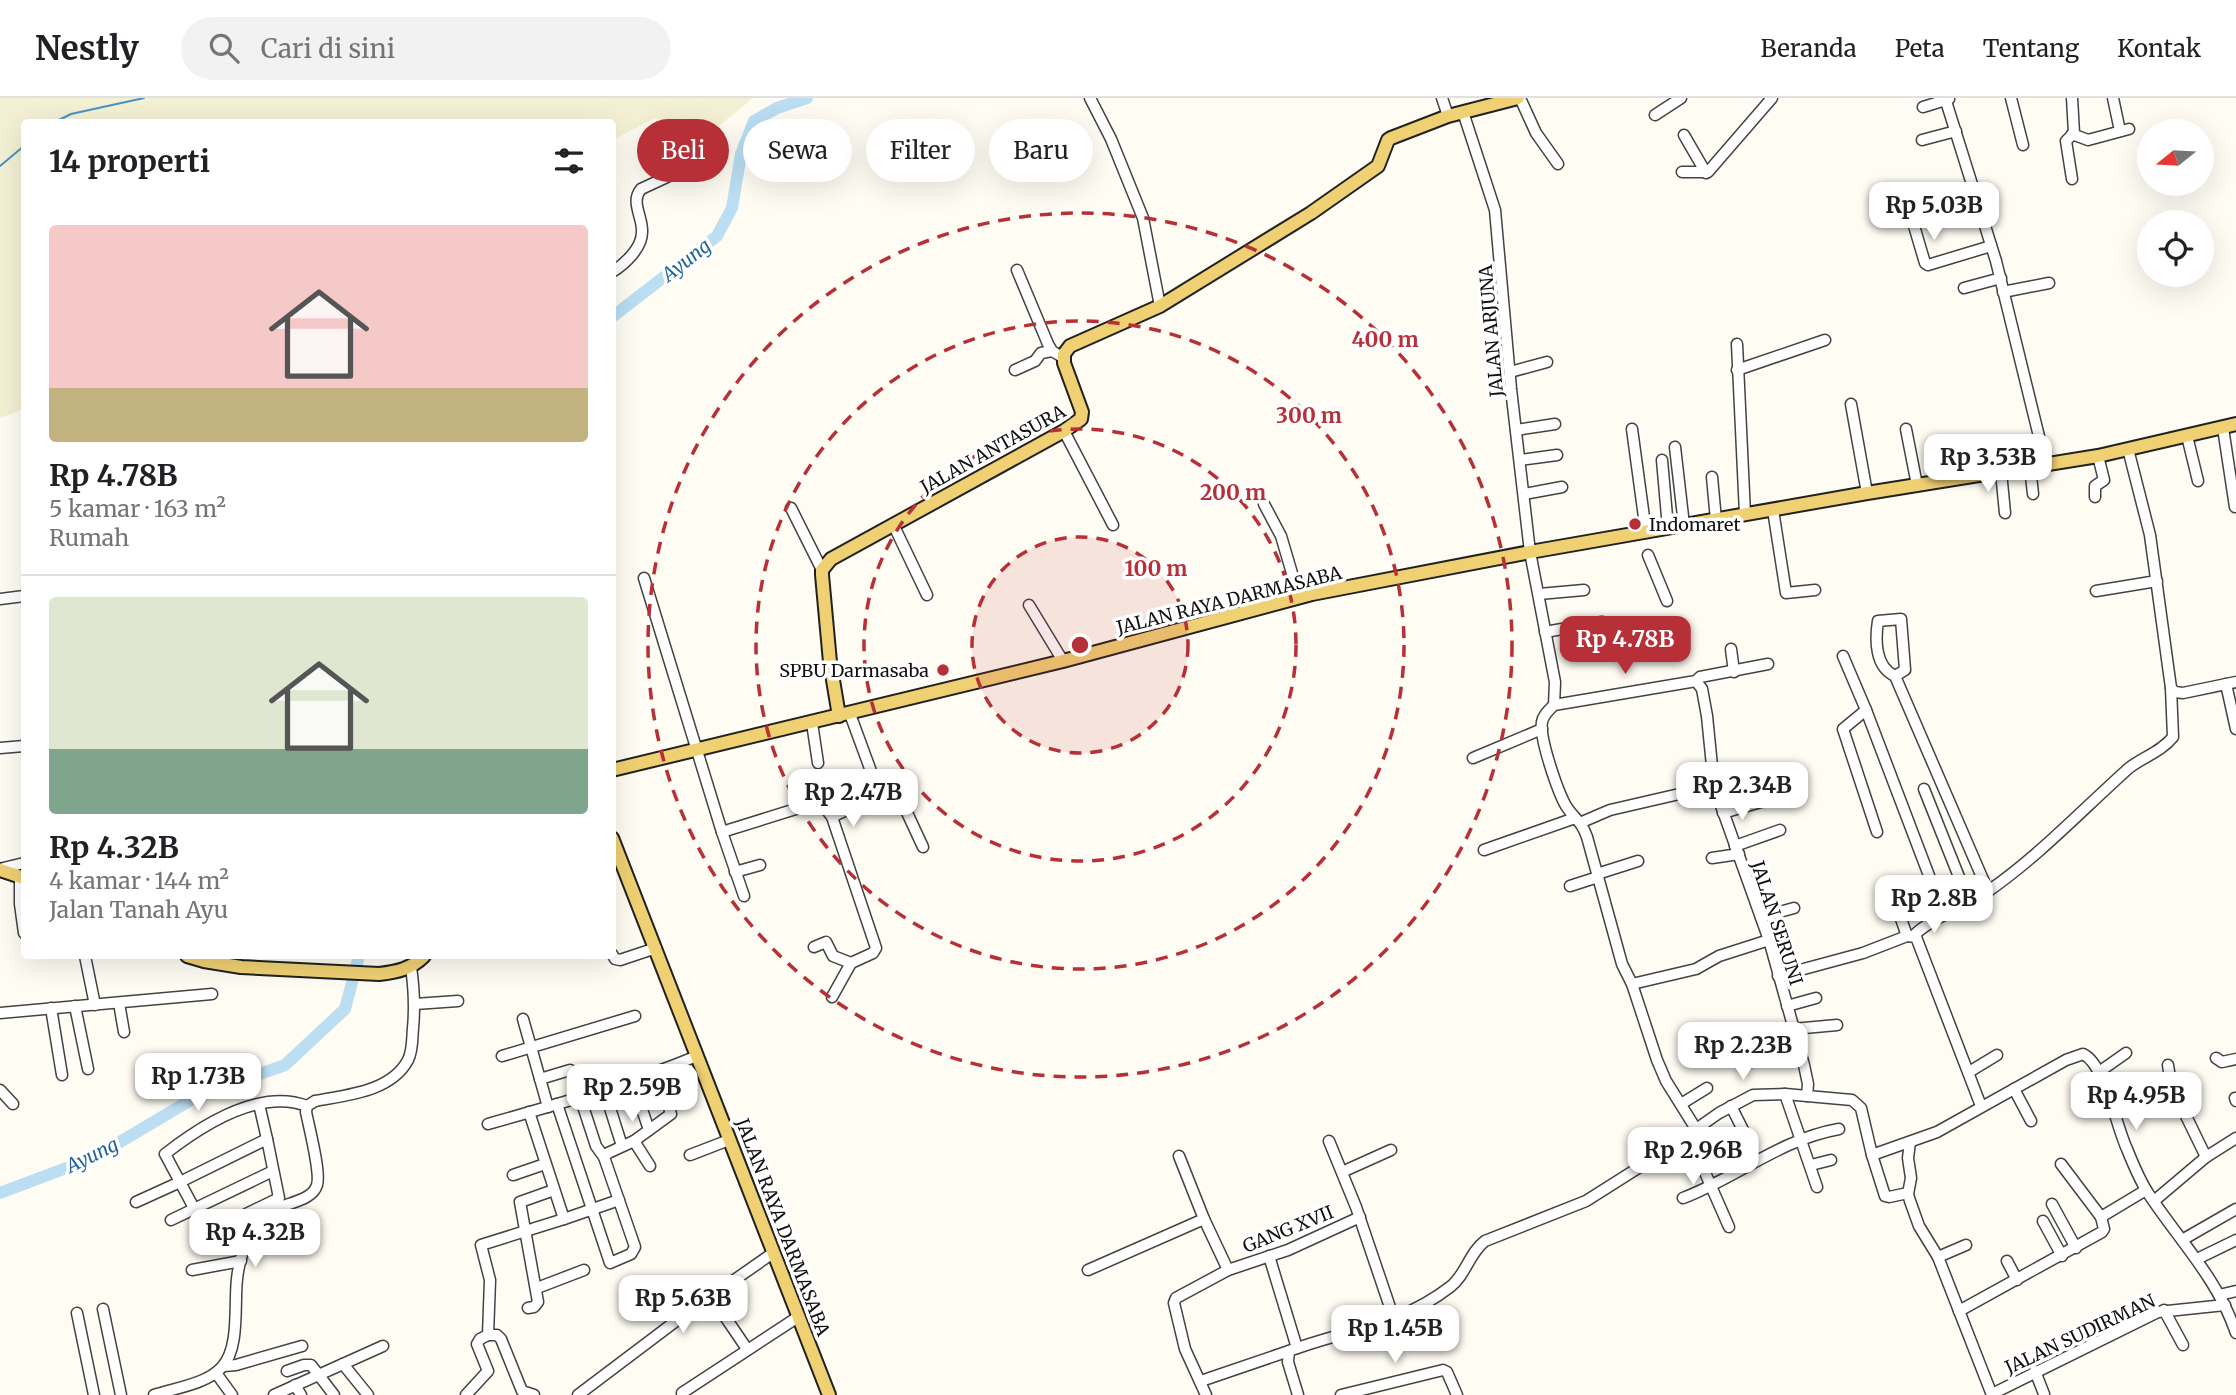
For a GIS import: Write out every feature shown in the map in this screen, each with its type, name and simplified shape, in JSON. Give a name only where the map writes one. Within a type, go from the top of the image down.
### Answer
[{"type":"main road","points":[[1058,354],[1075,343],[1160,306],[1311,213],[1378,166],[1391,138],[1490,101],[1519,98]]},
{"type":"main road","name":"JALAN ANTASURA","points":[[822,570],[831,559],[1064,431],[1081,419],[1083,415],[1058,354]]},
{"type":"main road","name":"JALAN RAYA DARMASABA","points":[[616,769],[1063,661],[1299,597],[1745,514],[2098,456],[2236,424]]},
{"type":"main road","points":[[822,570],[826,624],[844,715]]},
{"type":"main road","name":"JALAN RAYA DARMASABA","points":[[616,848],[829,1395]]},
{"type":"main road","points":[[0,869],[21,872]]},
{"type":"main road","points":[[197,959],[241,967],[379,974],[411,967],[420,959]]},
{"type":"street","points":[[1091,98],[1143,218],[1160,306]]},
{"type":"street","points":[[1442,98],[1448,116]]},
{"type":"street","points":[[1519,98],[1536,134],[1558,164]]},
{"type":"street","points":[[1655,114],[1681,98]]},
{"type":"street","points":[[1706,173],[1772,98]]},
{"type":"street","points":[[2011,98],[2023,145]]},
{"type":"street","points":[[2072,98],[2074,130],[2066,141],[2072,179]]},
{"type":"street","points":[[2073,134],[2088,140],[2124,130],[2113,98]]},
{"type":"street","points":[[1923,107],[1947,99],[2001,278],[2046,465]]},
{"type":"street","name":"JALAN ARJUNA","points":[[1463,113],[1495,210],[1530,552],[1555,682],[1554,705]]},
{"type":"street","points":[[1922,140],[1955,131]]},
{"type":"street","points":[[1684,135],[1706,173]]},
{"type":"street","points":[[1682,172],[1706,173]]},
{"type":"street","points":[[616,269],[629,259],[642,237],[637,194],[657,182]]},
{"type":"street","points":[[1904,192],[1925,263],[1928,265],[1991,246]]},
{"type":"street","points":[[1944,211],[1976,202]]},
{"type":"street","points":[[1015,370],[1035,361],[1041,353],[1058,354],[1017,270]]},
{"type":"street","points":[[1964,288],[2001,278]]},
{"type":"street","points":[[2003,292],[2049,283]]},
{"type":"street","points":[[1737,370],[1825,340]]},
{"type":"street","points":[[1737,344],[1745,514]]},
{"type":"street","points":[[1510,372],[1547,362]]},
{"type":"street","points":[[1851,404],[1867,493]]},
{"type":"street","points":[[1516,430],[1555,424]]},
{"type":"street","points":[[2223,428],[2235,508]]},
{"type":"street","points":[[1632,429],[1646,532]]},
{"type":"street","points":[[1906,429],[1917,485]]},
{"type":"street","points":[[1064,431],[1113,525]]},
{"type":"street","points":[[2187,436],[2198,481]]},
{"type":"street","points":[[1675,447],[1684,525]]},
{"type":"street","points":[[1779,976],[1863,953],[1910,936],[1988,891],[2056,836],[2130,768],[2173,737],[2167,651],[2150,535],[2128,449]]},
{"type":"street","points":[[1520,460],[1557,455]]},
{"type":"street","points":[[2095,497],[2095,486],[2104,480],[2098,456]]},
{"type":"street","points":[[1662,460],[1668,528]]},
{"type":"street","points":[[2030,467],[2034,494]]},
{"type":"street","points":[[2001,472],[2005,513]]},
{"type":"street","points":[[1712,477],[1716,520]]},
{"type":"street","points":[[1524,494],[1562,487]]},
{"type":"street","points":[[1264,504],[1281,536],[1299,597]]},
{"type":"street","points":[[791,508],[822,570]]},
{"type":"street","points":[[1773,510],[1786,593],[1815,590]]},
{"type":"street","points":[[893,524],[927,595]]},
{"type":"street","points":[[1648,555],[1667,601]]},
{"type":"street","points":[[644,578],[744,896]]},
{"type":"street","points":[[2096,591],[2157,581]]},
{"type":"street","points":[[1539,594],[1584,590]]},
{"type":"street","points":[[0,599],[21,596]]},
{"type":"street","points":[[1029,605],[1063,661]]},
{"type":"street","points":[[1895,676],[1905,670],[1901,619],[1878,621],[1877,650],[1888,673],[1895,676],[1988,891]]},
{"type":"street","points":[[1546,636],[1602,622]]},
{"type":"street","points":[[1731,649],[1734,672]]},
{"type":"street","points":[[1843,656],[1944,915]]},
{"type":"street","points":[[1729,1227],[1710,1188],[1681,1104],[1665,1081],[1657,1060],[1632,984],[1622,964],[1578,820],[1562,798],[1542,729],[1543,718],[1554,705],[1696,681],[1700,677],[1768,664]]},
{"type":"street","name":"JALAN SERUNI","points":[[1696,681],[1702,689],[1707,716],[1714,786],[1769,940],[1808,1084],[1807,1096]]},
{"type":"street","points":[[2171,688],[2175,692],[2183,693],[2231,683],[2236,729]]},
{"type":"street","points":[[1866,710],[1843,729],[1877,832]]},
{"type":"street","points":[[844,715],[879,793]]},
{"type":"street","points":[[811,723],[817,763]]},
{"type":"street","points":[[1473,758],[1542,729]]},
{"type":"street","points":[[0,748],[21,746]]},
{"type":"street","points":[[1484,850],[1610,810],[1714,786]]},
{"type":"street","points":[[832,817],[894,788],[898,791],[923,847]]},
{"type":"street","points":[[1924,789],[1969,902]]},
{"type":"street","points":[[1723,813],[1795,792]]},
{"type":"street","points":[[722,832],[815,803],[823,806],[832,817],[877,946],[873,953],[851,963],[832,997]]},
{"type":"street","points":[[1712,858],[1737,850],[1780,830]]},
{"type":"street","points":[[1570,886],[1638,861]]},
{"type":"street","points":[[735,872],[760,865]]},
{"type":"street","points":[[21,893],[21,911]]},
{"type":"street","points":[[1761,917],[1794,908]]},
{"type":"street","points":[[1898,910],[1910,936],[1919,939],[1981,1106]]},
{"type":"street","points":[[1632,984],[1696,969],[1719,956],[1769,940]]},
{"type":"street","points":[[814,947],[826,942],[833,956],[851,963]]},
{"type":"street","points":[[616,958],[620,960],[656,948]]},
{"type":"street","points":[[86,959],[95,1005]]},
{"type":"street","points":[[195,1210],[165,1158],[166,1153],[212,1123],[259,1104],[280,1101],[311,1104],[374,1088],[397,1074],[411,1052],[415,1004],[411,967]]},
{"type":"street","points":[[0,1013],[212,994]]},
{"type":"street","points":[[1787,1006],[1816,999]]},
{"type":"street","points":[[415,1004],[458,1001]]},
{"type":"street","points":[[120,1003],[124,1032]]},
{"type":"street","points":[[75,1006],[88,1069]]},
{"type":"street","points":[[51,1008],[62,1075]]},
{"type":"street","points":[[502,1056],[635,1016]]},
{"type":"street","points":[[523,1019],[540,1079],[553,1106],[610,1263],[631,1254],[635,1247],[580,1097]]},
{"type":"street","points":[[1793,1029],[1837,1025]]},
{"type":"street","points":[[1751,1062],[1799,1049]]},
{"type":"street","points":[[2099,1072],[2126,1053]]},
{"type":"street","points":[[1872,1155],[1960,1120],[2079,1054],[2089,1057],[2099,1072],[2125,1145],[2146,1190],[2197,1259],[2222,1300],[2236,1333]]},
{"type":"street","points":[[1969,1072],[1997,1055]]},
{"type":"street","points":[[488,1124],[658,1072],[697,1056]]},
{"type":"street","points":[[2216,1058],[2222,1062],[2236,1059]]},
{"type":"street","points":[[2168,1066],[2171,1085],[2206,1157]]},
{"type":"street","points":[[540,1079],[570,1070]]},
{"type":"street","points":[[604,1157],[634,1141],[671,1114],[658,1072]]},
{"type":"street","points":[[632,1080],[649,1130]]},
{"type":"street","points":[[2113,1113],[2158,1087]]},
{"type":"street","points":[[1681,1104],[1707,1088]]},
{"type":"street","points":[[604,1089],[622,1146]]},
{"type":"street","points":[[2014,1089],[2031,1121]]},
{"type":"street","points":[[0,1090],[13,1104]]},
{"type":"street","points":[[1784,1094],[1817,1186]]},
{"type":"street","points":[[1206,1395],[1201,1381],[1394,1319],[1416,1309],[1452,1285],[1476,1248],[1485,1241],[1586,1201],[1665,1152],[1731,1106],[1753,1095],[1845,1098],[1859,1105],[1885,1196],[1908,1193]]},
{"type":"street","points":[[246,1214],[277,1200],[279,1195],[259,1104]]},
{"type":"street","points":[[220,1369],[232,1349],[241,1261],[259,1219],[284,1205],[305,1198],[317,1186],[317,1169],[306,1112],[311,1104]]},
{"type":"street","points":[[1731,1106],[1746,1136]]},
{"type":"street","points":[[529,1112],[564,1219]]},
{"type":"street","points":[[1683,1198],[1710,1188],[1800,1139],[1839,1129]]},
{"type":"street","points":[[2154,1201],[2206,1157],[2236,1138]]},
{"type":"street","points":[[136,1202],[267,1139]]},
{"type":"street","points":[[690,1155],[729,1140]]},
{"type":"street","points":[[634,1141],[650,1166]]},
{"type":"street","points":[[1329,1141],[1360,1217],[1394,1319]]},
{"type":"street","points":[[1910,1142],[1908,1158],[1911,1178],[1908,1193],[1919,1226],[1938,1256],[1992,1394]]},
{"type":"street","points":[[1342,1172],[1391,1150]]},
{"type":"street","points":[[1179,1156],[1203,1219],[1228,1270]]},
{"type":"street","points":[[1811,1165],[1831,1160]]},
{"type":"street","points":[[513,1175],[545,1164]]},
{"type":"street","points":[[1959,1311],[2102,1232],[2104,1229],[2101,1217],[2062,1164]]},
{"type":"street","points":[[171,1220],[273,1171]]},
{"type":"street","points":[[2101,1217],[2146,1190]]},
{"type":"street","points":[[528,1308],[534,1307],[538,1302],[537,1288],[520,1202],[554,1191]]},
{"type":"street","points":[[488,1335],[491,1291],[480,1246],[619,1200]]},
{"type":"street","points":[[2052,1204],[2076,1248]]},
{"type":"street","points":[[2182,1240],[2236,1209]]},
{"type":"street","name":"GANG XVII","points":[[1201,1381],[1185,1349],[1175,1300],[1228,1270],[1306,1242],[1360,1217]]},
{"type":"street","points":[[1088,1270],[1203,1219]]},
{"type":"street","points":[[2042,1221],[2062,1256]]},
{"type":"street","points":[[2197,1259],[2236,1240]]},
{"type":"street","points":[[1938,1256],[1966,1245]]},
{"type":"street","points":[[578,1395],[773,1253]]},
{"type":"street","points":[[1269,1256],[1293,1350],[1288,1362],[1298,1395]]},
{"type":"street","points":[[192,1270],[241,1261]]},
{"type":"street","points":[[2007,1261],[2017,1280]]},
{"type":"street","points":[[537,1288],[584,1270]]},
{"type":"street","name":"JALAN SUDIRMAN","points":[[1992,1394],[2164,1310],[2222,1300],[2236,1291]]},
{"type":"street","points":[[711,1296],[747,1349]]},
{"type":"street","points":[[103,1309],[121,1395]]},
{"type":"street","points":[[2164,1310],[2183,1345]]},
{"type":"street","points":[[77,1313],[94,1395]]},
{"type":"street","points":[[682,1393],[798,1317]]},
{"type":"street","points":[[466,1395],[487,1372],[477,1344],[478,1340],[488,1335],[497,1335],[501,1339],[522,1391],[534,1395]]},
{"type":"street","points":[[154,1395],[169,1392],[220,1369],[302,1346]]},
{"type":"street","points":[[274,1395],[383,1346]]},
{"type":"street","points":[[288,1371],[310,1364],[334,1395]]},
{"type":"street","points":[[344,1364],[368,1395]]},
{"type":"street","points":[[220,1369],[232,1395]]},
{"type":"street","points":[[1341,1395],[1439,1371],[1447,1372],[1457,1395]]},
{"type":"street","points":[[2035,1371],[2044,1394]]},
{"type":"street","points":[[295,1385],[301,1395]]},
{"type":"shaded area","points":[[0,98],[753,98],[728,119],[637,119],[637,127],[616,138],[616,119],[21,119],[21,410],[0,418]]},
{"type":"waterway","points":[[61,119],[71,114],[144,98]]},
{"type":"waterway","name":"Ayung","points":[[616,314],[717,236],[732,208],[741,154],[754,121],[777,108],[807,98]]},
{"type":"waterway","points":[[0,166],[21,148]]},
{"type":"waterway","name":"Ayung","points":[[0,1193],[93,1158],[194,1098],[285,1065],[345,1009],[358,959]]},
{"type":"place","name":"Indomaret","points":[[1635,524]]},
{"type":"place","name":"SPBU Darmasaba","points":[[943,670]]}]
